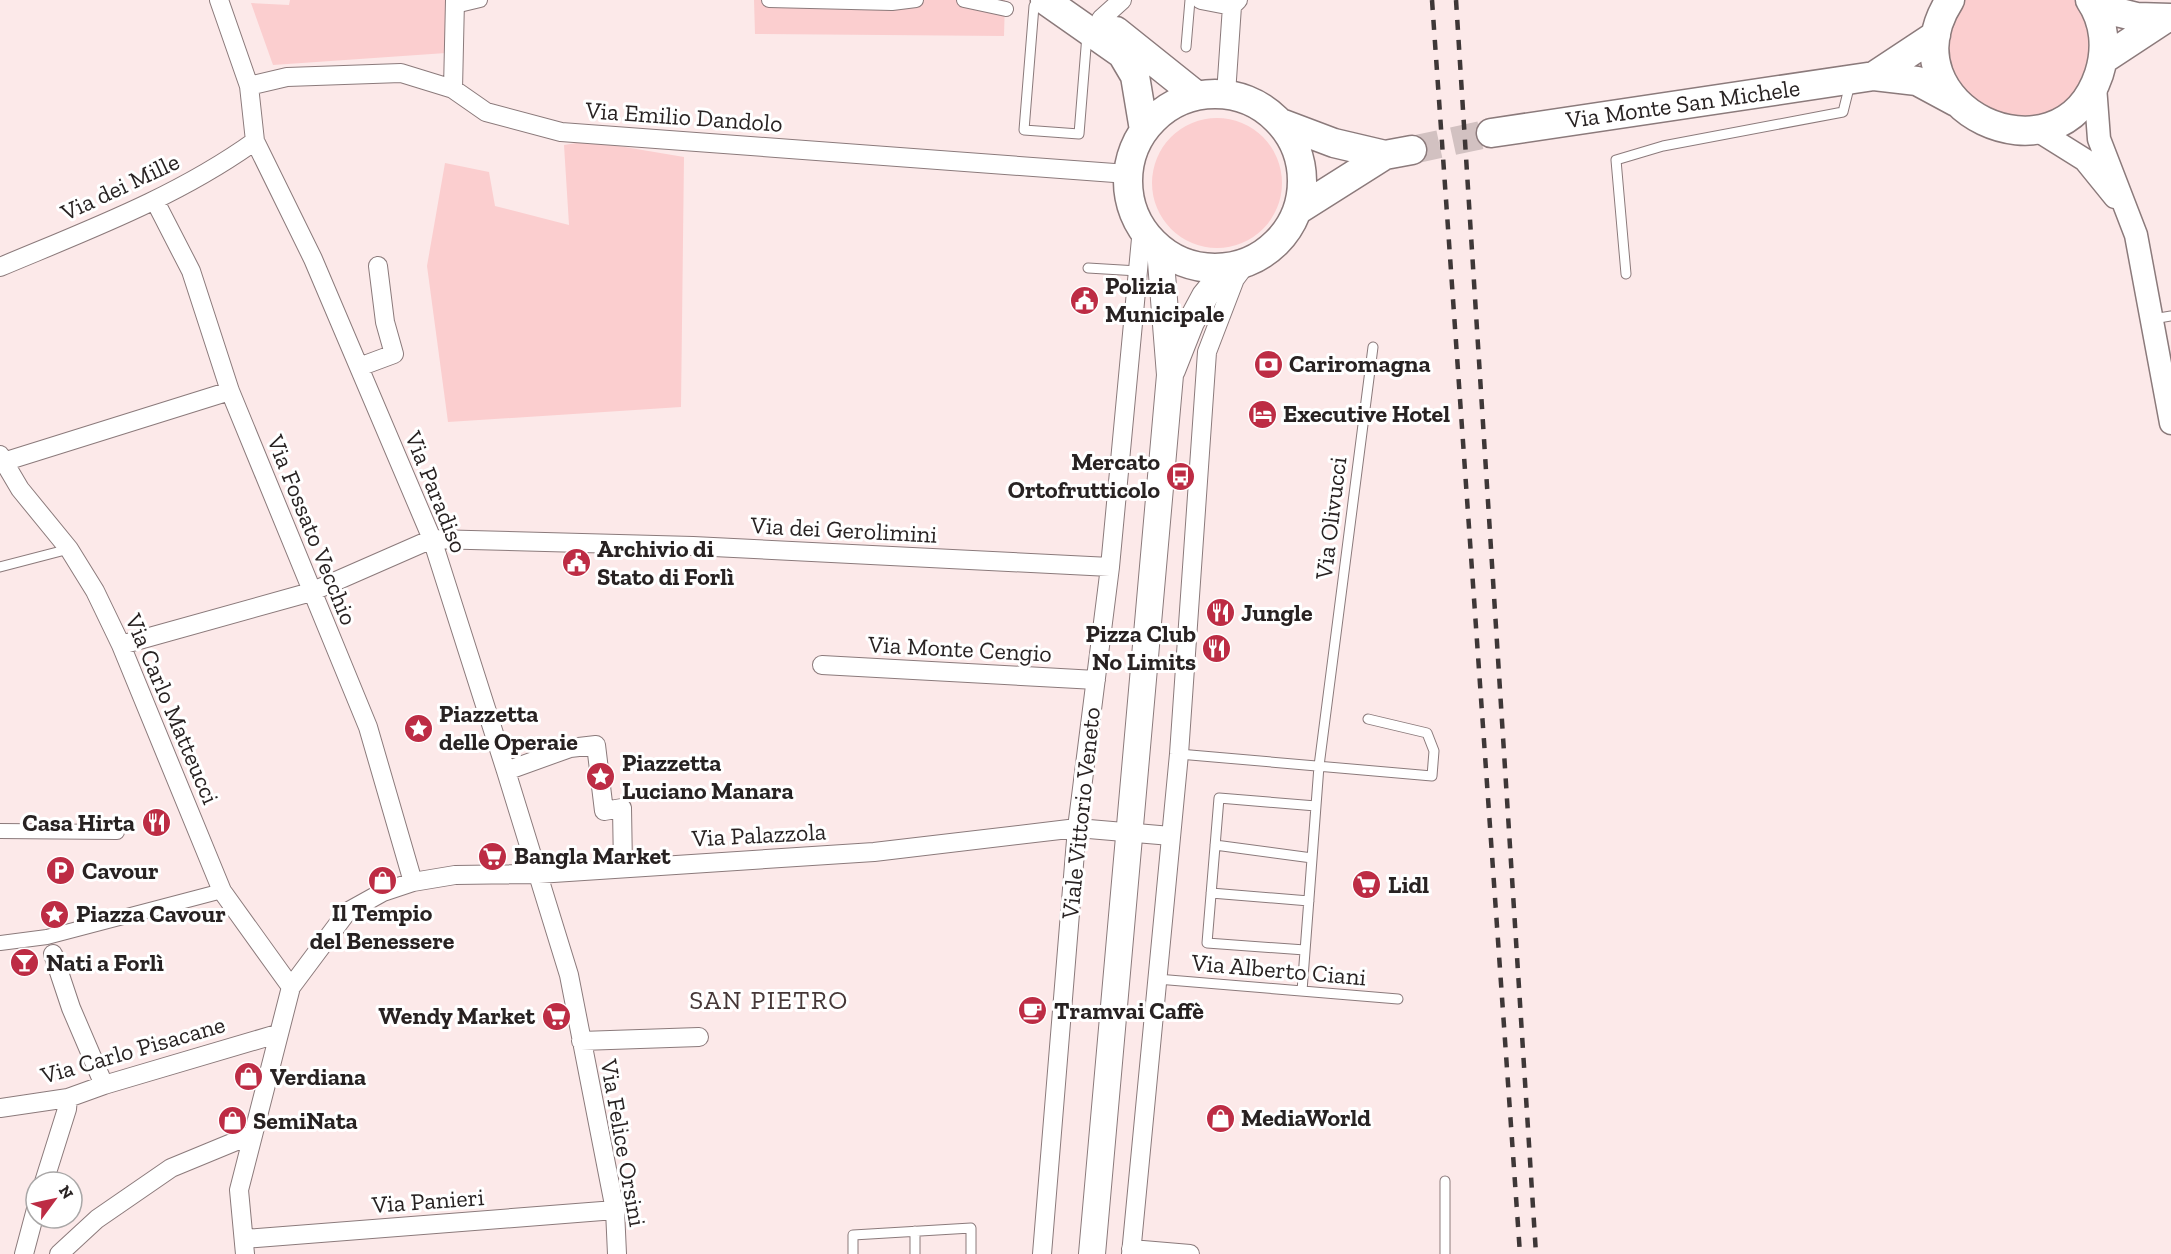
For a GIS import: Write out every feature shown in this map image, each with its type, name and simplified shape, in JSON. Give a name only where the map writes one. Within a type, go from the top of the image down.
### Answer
[{"type":"main road","points":[[1045,0],[1094,25],[1196,95]]},
{"type":"main road","points":[[1073,0],[1122,54],[1135,76],[1144,130]]},
{"type":"main road","points":[[1950,0],[1942,12],[1936,35],[1936,59],[1943,82],[1956,102],[1984,123],[2010,131],[2037,130],[2061,121],[2074,111],[2095,86],[2104,59],[2104,33],[2093,4]]},
{"type":"main road","points":[[2093,4],[2168,19]]},
{"type":"main road","points":[[2104,59],[2168,19]]},
{"type":"main road","name":"Via Monte San Michele","points":[[1863,77],[1936,35]]},
{"type":"main road","name":"Via Monte San Michele","points":[[1491,133],[1863,77],[1917,81],[1956,102]]},
{"type":"main road","points":[[1226,94],[1246,99],[1265,109],[1281,123],[1294,142],[1301,164],[1303,188],[1298,210],[1286,232],[1269,250],[1237,265],[1204,268],[1181,261],[1151,239],[1131,202],[1128,174],[1133,151],[1144,130],[1158,114],[1176,102],[1196,95],[1226,94]]},
{"type":"main road","points":[[1281,123],[1334,143],[1398,152],[1298,210]]},
{"type":"main road","name":"Viale Vittorio Veneto","points":[[1092,1254],[1170,375],[1151,239]]},
{"type":"main road","name":"Viale Vittorio Veneto","points":[[1170,375],[1205,296],[1237,265]]},
{"type":"street","name":"Via Paradiso","points":[[219,0],[249,86],[255,141],[313,259],[432,539],[538,874]]},
{"type":"street","points":[[453,89],[455,3],[480,0]]},
{"type":"street","points":[[769,0],[892,3],[916,0]]},
{"type":"street","points":[[964,0],[1006,9]]},
{"type":"street","points":[[1094,25],[1122,0]]},
{"type":"street","points":[[1201,0],[1235,3],[1226,94]]},
{"type":"street","name":"Via Emilio Dandolo","points":[[249,86],[287,77],[401,73],[453,89],[486,112],[561,132],[1128,174]]},
{"type":"street","points":[[2095,86],[2099,139],[2136,235],[2161,318],[2171,423]]},
{"type":"street","points":[[2037,130],[2085,160],[2128,212]]},
{"type":"street","name":"Via dei Mille","points":[[0,267],[155,201],[219,167],[255,141]]},
{"type":"street","name":"Via Fossato Vecchio","points":[[155,201],[191,271],[230,391],[310,592],[368,727],[413,882]]},
{"type":"street","name":"Viale Vittorio Veneto","points":[[1041,1254],[1077,828],[1110,567],[1138,271],[1151,239]]},
{"type":"street","points":[[1190,1254],[1131,1251],[1179,754],[1207,352],[1235,279],[1237,265]]},
{"type":"street","points":[[359,367],[394,354],[385,322],[378,266]]},
{"type":"street","points":[[2,458],[230,391]]},
{"type":"street","name":"Via Carlo Matteucci","points":[[2,458],[20,489],[69,549],[95,591],[121,645],[222,891],[291,987]]},
{"type":"street","points":[[121,645],[310,592],[432,539]]},
{"type":"street","name":"Via dei Gerolimini","points":[[432,539],[693,546],[1110,567]]},
{"type":"street","name":"Via Monte Cengio","points":[[822,665],[1096,680]]},
{"type":"street","points":[[506,771],[570,748],[596,746],[604,811],[622,808],[623,867]]},
{"type":"street","name":"Via Palazzola","points":[[291,987],[347,912],[383,892],[413,882],[455,875],[538,874],[874,852],[1077,828],[1171,836]]},
{"type":"street","points":[[0,831],[117,832]]},
{"type":"street","name":"Via Felice Orsini","points":[[538,874],[569,975],[615,1210],[617,1254]]},
{"type":"street","points":[[0,943],[50,946],[222,891]]},
{"type":"street","points":[[50,946],[71,1008],[105,1085]]},
{"type":"street","points":[[244,1246],[239,1190],[251,1135],[291,987]]},
{"type":"street","name":"Via Carlo Pisacane","points":[[0,1108],[68,1098],[277,1034]]},
{"type":"street","name":"Via Felice Orsini","points":[[581,1041],[699,1037]]},
{"type":"street","points":[[48,1170],[67,1109],[68,1098]]},
{"type":"street","points":[[59,1254],[97,1219],[171,1168],[251,1135]]},
{"type":"street","name":"Via Panieri","points":[[244,1246],[615,1210]]},
{"type":"street","points":[[24,1254],[30,1230]]},
{"type":"lane","points":[[1039,0],[1034,6],[1024,130],[1079,134],[1094,25]]},
{"type":"lane","points":[[1186,47],[1190,0]]},
{"type":"lane","points":[[1626,274],[1616,160],[1663,146],[1843,112],[1863,77]]},
{"type":"lane","points":[[1088,268],[1138,271]]},
{"type":"lane","name":"Via Olivucci","points":[[1302,991],[1319,766],[1373,347]]},
{"type":"lane","points":[[0,567],[69,549]]},
{"type":"lane","points":[[1179,754],[1432,776],[1434,751],[1426,733],[1368,719]]},
{"type":"lane","points":[[1305,950],[1207,943],[1219,798],[1316,806]]},
{"type":"lane","points":[[1215,845],[1312,858]]},
{"type":"lane","points":[[1211,893],[1309,901]]},
{"type":"lane","name":"Via Alberto Ciani","points":[[1157,979],[1398,999]]},
{"type":"lane","points":[[1445,1254],[1446,1181]]},
{"type":"lane","points":[[854,1254],[853,1235],[970,1228],[971,1254]]},
{"type":"lane","points":[[915,1231],[915,1254]]},
{"type":"shaded area","points":[[290,0],[448,0],[446,53],[273,65],[251,3],[289,5]]},
{"type":"shaded area","points":[[754,0],[1005,0],[1004,36],[755,34]]},
{"type":"shaded area","points":[[1965,0],[2074,0],[2085,15],[2092,42],[2086,68],[2069,100],[2048,113],[2020,118],[1997,114],[1977,103],[1962,87],[1952,68],[1948,46],[1952,23]]},
{"type":"shaded area","points":[[1217,118],[1242,122],[1263,137],[1278,158],[1282,183],[1278,208],[1263,229],[1242,244],[1217,248],[1192,244],[1171,229],[1156,208],[1152,183],[1156,158],[1171,137],[1192,122]]},
{"type":"shaded area","points":[[589,141],[684,157],[681,407],[448,422],[427,266],[445,163],[489,172],[495,206],[569,225],[564,145]]},
{"type":"tunnel","points":[[1412,150],[1491,133]]},
{"type":"railway","points":[[1432,0],[1520,1254]]},
{"type":"railway","points":[[1456,0],[1536,1254]]},
{"type":"place","name":"Polizia Municipale","points":[[1084,300]]},
{"type":"place","name":"Cariromagna","points":[[1268,364]]},
{"type":"place","name":"Executive Hotel","points":[[1262,414]]},
{"type":"place","name":"Mercato Ortofrutticolo","points":[[1181,476]]},
{"type":"place","name":"Archivio di Stato di Forlì","points":[[576,563]]},
{"type":"place","name":"Jungle","points":[[1220,613]]},
{"type":"place","name":"Pizza Club No Limits","points":[[1217,648]]},
{"type":"place","name":"Piazzetta delle Operaie","points":[[418,728]]},
{"type":"place","name":"Piazzetta Luciano Manara","points":[[601,777]]},
{"type":"place","name":"Casa Hirta","points":[[156,823]]},
{"type":"place","name":"Bangla Market","points":[[493,856]]},
{"type":"place","name":"Cavour","points":[[61,871]]},
{"type":"place","name":"Il Tempio del Benessere","points":[[382,880]]},
{"type":"place","name":"Lidl","points":[[1367,885]]},
{"type":"place","name":"Piazza Cavour","points":[[55,914]]},
{"type":"place","name":"Nati a Forlì","points":[[25,963]]},
{"type":"place","name":"Tramvai Caffè","points":[[1033,1011]]},
{"type":"place","name":"Wendy Market","points":[[556,1016]]},
{"type":"place","name":"Verdiana","points":[[249,1077]]},
{"type":"place","name":"MediaWorld","points":[[1220,1118]]},
{"type":"place","name":"SemiNata","points":[[232,1121]]},
{"type":"district","name":"SAN PIETRO","points":[[769,1000]]}]
